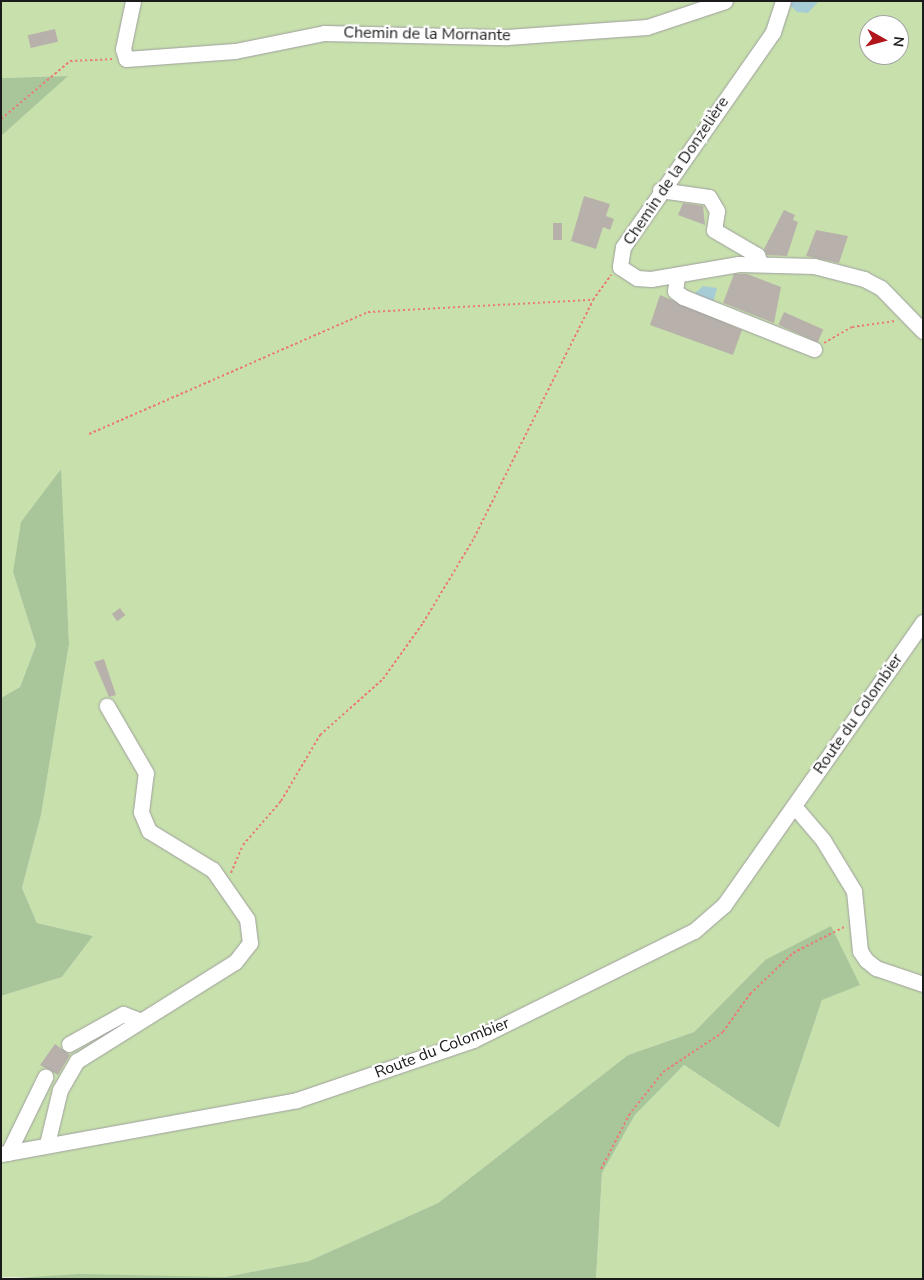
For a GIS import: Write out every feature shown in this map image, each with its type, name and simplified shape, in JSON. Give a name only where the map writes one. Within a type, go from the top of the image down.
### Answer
[{"type":"street","points":[[126,59],[123,49],[133,1]]},
{"type":"street","name":"Chemin de la Mornante","points":[[126,59],[235,52],[324,33],[507,36],[646,26],[725,1]]},
{"type":"street","name":"Chemin de la Donzelière","points":[[783,1],[773,32],[660,190],[624,247],[620,266],[638,278],[814,349]]},
{"type":"street","points":[[660,190],[709,197],[717,211],[714,230],[757,255],[760,263]]},
{"type":"street","points":[[638,278],[677,277],[760,263],[814,266],[864,279],[910,316],[923,331]]},
{"type":"street","points":[[677,277],[675,291],[683,297]]},
{"type":"street","name":"Route du Colombier","points":[[5,1154],[47,1144],[245,1113],[297,1100],[488,1033],[710,921],[794,806],[923,622]]},
{"type":"street","points":[[47,1144],[49,1122],[67,1073],[93,1047],[246,952],[250,932],[246,919],[227,887],[213,870],[149,831],[141,812],[146,773],[107,706]]},
{"type":"street","points":[[794,806],[845,875],[854,891],[860,951],[866,960],[876,968],[923,984]]},
{"type":"street","points":[[69,1044],[123,1014],[139,1020]]},
{"type":"street","points":[[5,1154],[45,1077]]},
{"type":"path","points":[[1,119],[70,61],[126,59]]},
{"type":"path","points":[[227,887],[243,845],[281,801],[320,735],[383,679],[428,615],[474,538],[593,300],[620,266]]},
{"type":"path","points":[[89,434],[368,312],[593,300]]},
{"type":"path","points":[[814,349],[852,327],[910,316]]},
{"type":"path","points":[[601,1169],[629,1115],[662,1072],[723,1032],[750,994],[807,942],[837,929],[859,926]]},
{"type":"green space","points":[[1,1],[923,1],[923,1279],[596,1279],[602,1173],[635,1115],[684,1065],[779,1128],[822,1000],[765,960],[694,1032],[628,1055],[438,1203],[309,1261],[225,1277],[1,1277],[1,996],[62,977],[93,936],[37,923],[22,888],[41,815],[69,644],[60,469],[13,572],[36,645],[20,687],[1,698],[1,133],[67,76],[1,78]]},
{"type":"green space","points":[[68,76],[1,136],[1,78]]},
{"type":"green space","points":[[61,469],[69,644],[41,815],[22,888],[37,923],[93,936],[62,977],[1,996],[1,698],[20,687],[36,645],[13,572],[21,522]]},
{"type":"green space","points":[[831,926],[860,985],[822,1000],[779,1128],[684,1065],[635,1115],[602,1173],[596,1279],[1,1279],[79,1274],[225,1277],[309,1261],[438,1203],[628,1055],[694,1032],[765,960]]},
{"type":"water","points":[[819,1],[808,13],[797,12],[787,2]]},
{"type":"water","points":[[703,286],[717,288],[713,303],[692,296]]},
{"type":"building","points":[[55,29],[58,42],[31,48],[28,35]]},
{"type":"building","points":[[584,196],[610,204],[606,216],[614,219],[610,230],[603,227],[596,249],[571,241]]},
{"type":"building","points":[[683,203],[703,206],[705,225],[678,215]]},
{"type":"building","points":[[784,210],[795,215],[793,220],[798,222],[787,256],[767,255],[764,249]]},
{"type":"building","points":[[553,223],[562,223],[562,240],[553,240]]},
{"type":"building","points":[[816,230],[848,236],[839,263],[806,256]]},
{"type":"building","points":[[734,274],[747,274],[781,287],[774,323],[723,303]]},
{"type":"building","points":[[660,295],[742,330],[733,355],[650,325]]},
{"type":"building","points":[[784,312],[823,329],[818,342],[778,325]]},
{"type":"building","points":[[120,608],[125,615],[117,621],[112,614]]},
{"type":"building","points":[[104,659],[116,695],[109,697],[94,662]]},
{"type":"building","points":[[55,1044],[70,1055],[58,1075],[40,1065]]}]
